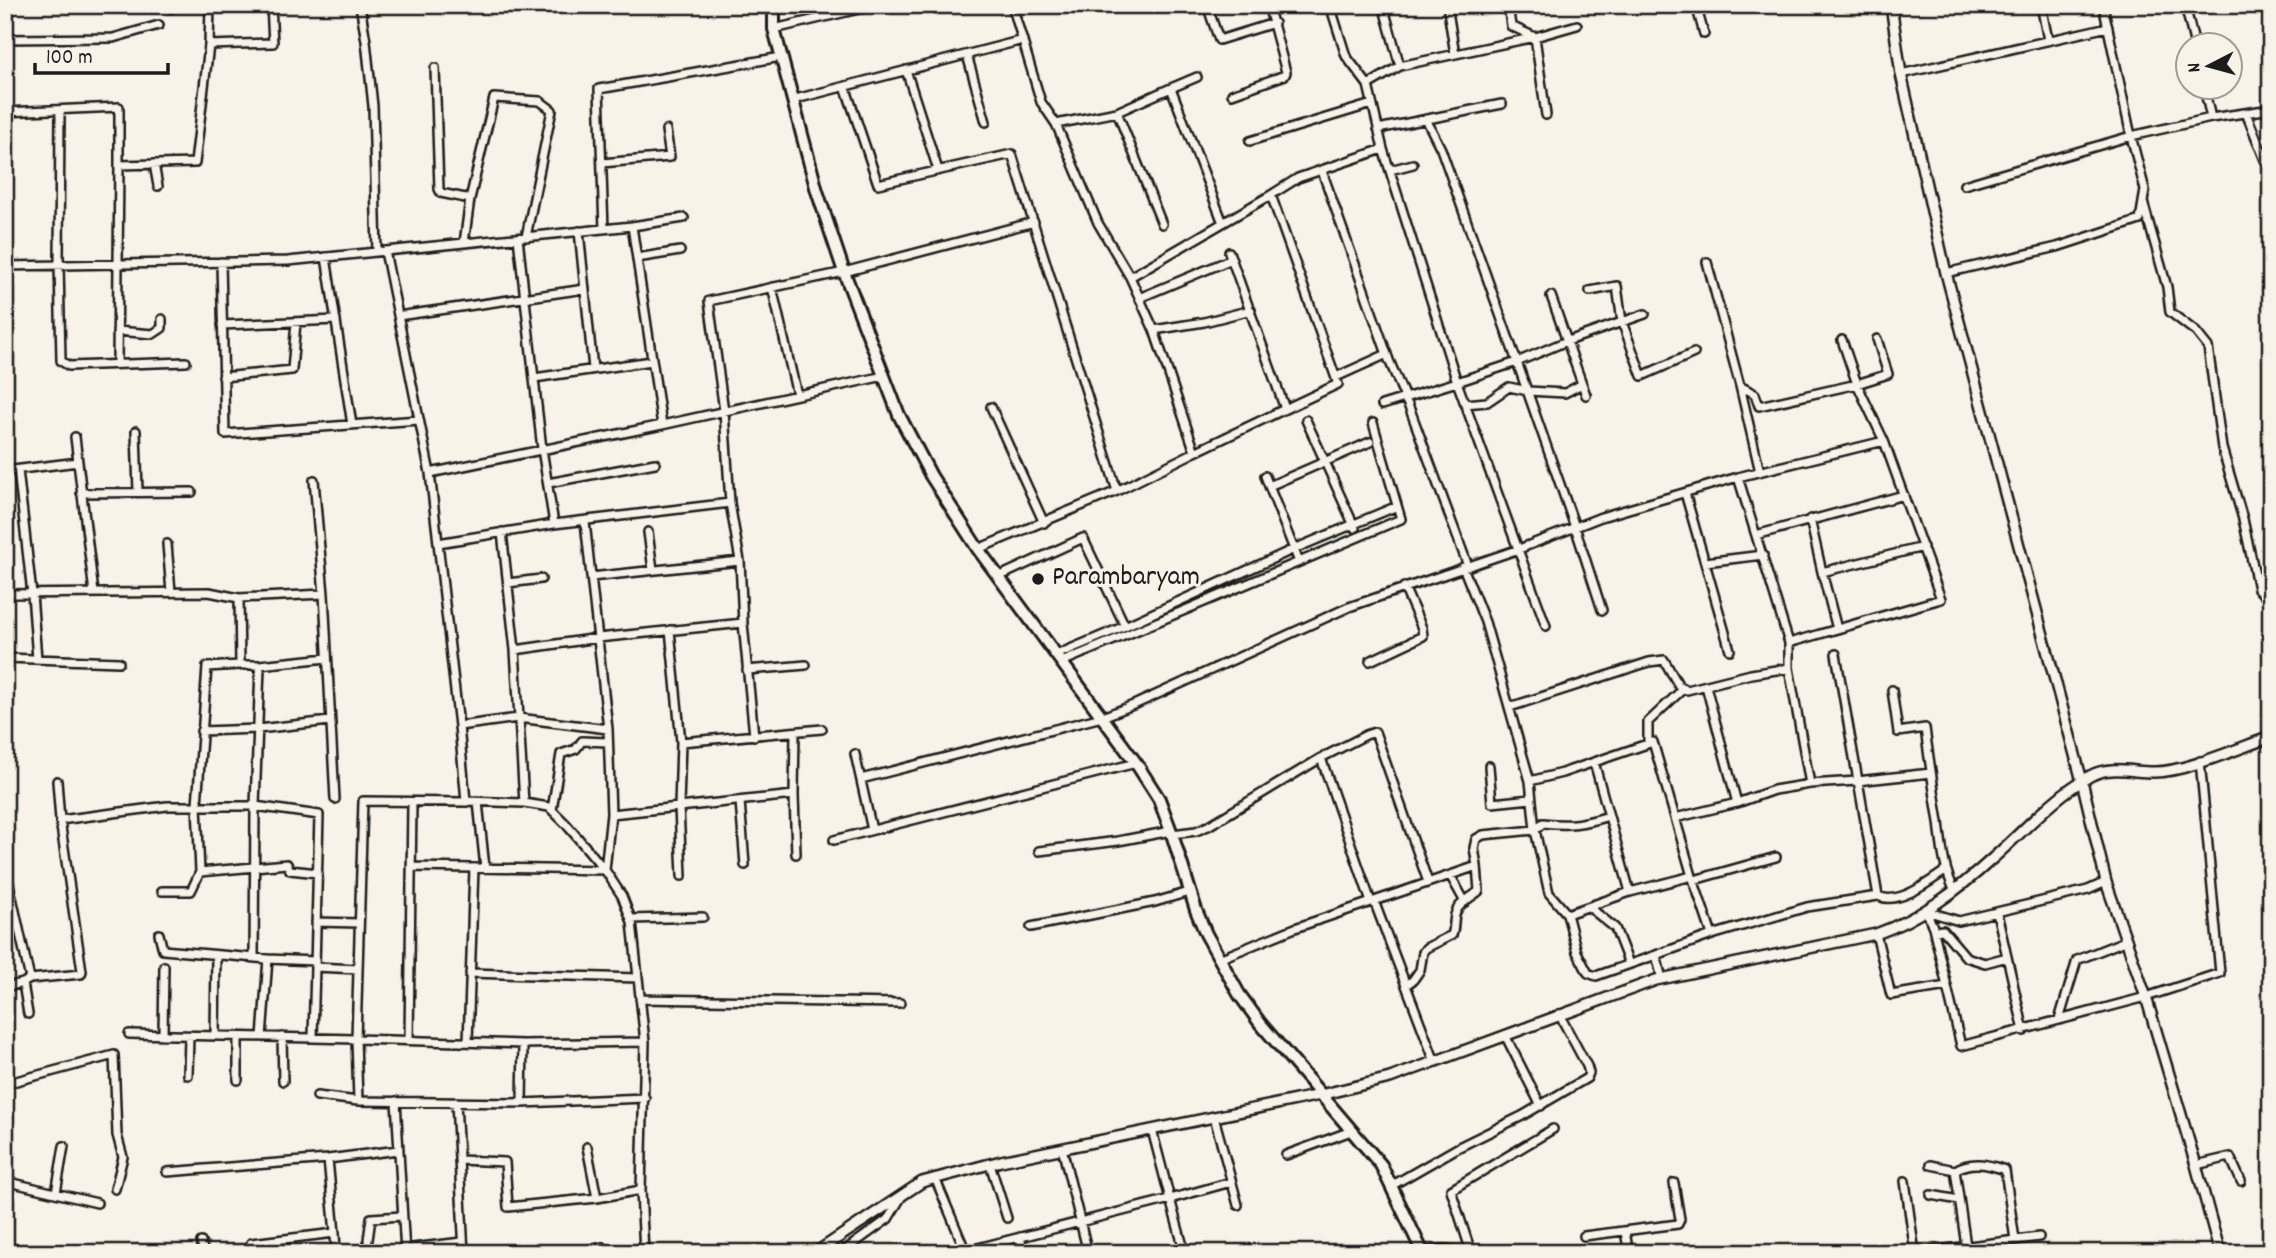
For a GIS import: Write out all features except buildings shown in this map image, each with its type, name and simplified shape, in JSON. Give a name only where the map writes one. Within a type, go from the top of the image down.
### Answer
[{"type":"main road","points":[[774,5],[774,29],[780,57],[817,191],[844,272],[899,415],[931,475],[978,549],[1136,763],[1158,799],[1206,934],[1239,994],[1260,1023],[1381,1165],[1422,1252]]},
{"type":"street","points":[[10,5],[5,37],[113,38],[159,25]]},
{"type":"street","points":[[119,165],[195,163],[209,45],[210,5]]},
{"type":"street","points":[[209,45],[273,43],[271,5]]},
{"type":"street","points":[[360,5],[373,106],[381,252],[398,316],[430,473],[467,802]]},
{"type":"street","points":[[774,29],[876,5]]},
{"type":"street","points":[[1012,5],[1041,102],[1056,124],[1098,223],[1130,277],[1154,330],[1195,452]]},
{"type":"street","points":[[1207,5],[1219,40],[1274,23]]},
{"type":"street","points":[[1232,94],[1285,75],[1286,67],[1268,5]]},
{"type":"street","points":[[1331,5],[1346,56],[1368,85],[1383,149],[1457,382],[1546,626]]},
{"type":"street","points":[[1383,5],[1399,66]]},
{"type":"street","points":[[1447,5],[1455,54]]},
{"type":"street","points":[[1508,5],[1511,26],[1535,37]]},
{"type":"street","points":[[1696,5],[1704,34]]},
{"type":"street","points":[[1891,5],[1901,74],[1946,273],[2082,781],[2106,882],[2146,997],[2220,1253]]},
{"type":"street","points":[[2041,5],[2048,40]]},
{"type":"street","points":[[1946,273],[2057,247],[2140,220],[2145,190],[2130,136],[2103,5]]},
{"type":"street","points":[[2185,5],[2192,32]]},
{"type":"street","points":[[2268,5],[2271,18]]},
{"type":"street","points":[[1368,85],[1399,66],[1535,37],[1577,25]]},
{"type":"street","points":[[1901,74],[2108,27]]},
{"type":"street","points":[[1535,37],[1546,115]]},
{"type":"street","points":[[792,100],[1023,40]]},
{"type":"street","points":[[967,55],[986,122]]},
{"type":"street","points":[[604,229],[600,89],[780,57]]},
{"type":"street","points":[[435,68],[439,189],[441,193],[470,199]]},
{"type":"street","points":[[906,71],[938,170]]},
{"type":"street","points":[[1056,124],[1117,112],[1197,77]]},
{"type":"street","points":[[845,86],[878,184],[1012,154],[1116,491]]},
{"type":"street","points":[[1171,88],[1223,222]]},
{"type":"street","points":[[464,243],[470,199],[494,98],[541,101],[552,110],[522,237],[525,298],[542,449],[554,524]]},
{"type":"street","points":[[2207,102],[2211,118]]},
{"type":"street","points":[[1250,141],[1372,104]]},
{"type":"street","points":[[1378,129],[1502,104]]},
{"type":"street","points":[[5,112],[119,107],[117,364]]},
{"type":"street","points":[[1964,185],[2130,136],[2211,118],[2271,109]]},
{"type":"street","points":[[60,111],[61,361],[69,366],[186,362]]},
{"type":"street","points":[[1117,112],[1162,224]]},
{"type":"street","points":[[2246,113],[2265,160]]},
{"type":"street","points":[[1426,119],[1441,149],[1528,391],[1602,610]]},
{"type":"street","points":[[602,163],[670,157],[666,130]]},
{"type":"street","points":[[1130,277],[1298,178],[1383,149]]},
{"type":"street","points":[[154,164],[158,186]]},
{"type":"street","points":[[1390,170],[1413,164]]},
{"type":"street","points":[[1322,171],[1485,622],[1530,781],[1535,830],[1549,893],[1567,914],[1577,952],[1588,973],[1596,976],[1807,907],[1878,896],[1884,899],[1894,898],[1915,891],[1945,871]]},
{"type":"street","points":[[978,549],[1116,491],[1338,384],[1271,195]]},
{"type":"street","points":[[2143,202],[2167,287],[2170,313],[2196,332],[2208,347],[2222,448],[2240,508],[2258,589],[2271,602]]},
{"type":"street","points":[[5,266],[288,261],[632,226],[684,218]]},
{"type":"street","points":[[754,736],[740,561],[730,503],[724,411],[709,301],[844,272],[1034,222]]},
{"type":"street","points":[[632,226],[662,425]]},
{"type":"street","points":[[579,231],[593,369]]},
{"type":"street","points":[[637,258],[680,251]]},
{"type":"street","points":[[1139,298],[1230,255],[1285,409]]},
{"type":"street","points":[[326,257],[352,425]]},
{"type":"street","points":[[221,262],[225,434],[419,420]]},
{"type":"street","points":[[1707,262],[1741,386],[1760,472]]},
{"type":"street","points":[[1590,291],[1617,286],[1622,322],[1642,376],[1694,353]]},
{"type":"street","points":[[772,287],[797,395]]},
{"type":"street","points":[[398,316],[585,289]]},
{"type":"street","points":[[1551,296],[1586,395]]},
{"type":"street","points":[[1154,330],[1204,322],[1251,310]]},
{"type":"street","points":[[1382,405],[1517,362],[1567,341],[1645,314]]},
{"type":"street","points":[[117,331],[153,334],[162,328],[162,319]]},
{"type":"street","points":[[222,325],[336,320]]},
{"type":"street","points":[[223,377],[292,370],[296,322]]},
{"type":"street","points":[[1741,386],[1755,394],[1759,406],[1857,384],[1888,374],[1877,339]]},
{"type":"street","points":[[1789,643],[1941,599],[1884,441],[1857,384],[1842,340]]},
{"type":"street","points":[[1336,377],[1387,354]]},
{"type":"street","points":[[534,378],[652,361]]},
{"type":"street","points":[[430,473],[884,376]]},
{"type":"street","points":[[1465,404],[1487,402],[1509,387],[1565,393],[1582,384]]},
{"type":"street","points":[[992,407],[1044,523]]},
{"type":"street","points":[[1306,420],[1359,536]]},
{"type":"street","points":[[1059,659],[1401,519],[1373,424]]},
{"type":"street","points":[[136,431],[138,492]]},
{"type":"street","points":[[75,437],[94,593]]},
{"type":"street","points":[[860,779],[1102,717],[1349,607],[1519,549],[1601,517],[1738,477],[1884,441]]},
{"type":"street","points":[[1269,486],[1370,442]]},
{"type":"street","points":[[5,471],[78,462]]},
{"type":"street","points":[[548,483],[655,463]]},
{"type":"street","points":[[18,470],[37,659]]},
{"type":"street","points":[[1265,476],[1299,562]]},
{"type":"street","points":[[1738,477],[1789,643],[1789,668],[1810,784]]},
{"type":"street","points":[[314,480],[324,594],[335,799]]},
{"type":"street","points":[[81,493],[192,492]]},
{"type":"street","points":[[1685,492],[1730,650]]},
{"type":"street","points":[[1756,535],[1904,495]]},
{"type":"street","points":[[438,543],[554,524],[730,503]]},
{"type":"street","points":[[1059,659],[1294,549],[1395,507]]},
{"type":"street","points":[[1810,519],[1838,629]]},
{"type":"street","points":[[584,522],[608,729],[611,814],[605,870]]},
{"type":"street","points":[[648,531],[653,570]]},
{"type":"street","points":[[502,532],[515,650],[524,803]]},
{"type":"street","points":[[998,577],[1083,538],[1125,626]]},
{"type":"street","points":[[167,544],[171,592]]},
{"type":"street","points":[[1822,572],[1923,547]]},
{"type":"street","points":[[1705,562],[1763,555]]},
{"type":"street","points":[[591,577],[740,561]]},
{"type":"street","points":[[508,583],[541,579]]},
{"type":"street","points":[[1370,661],[1423,636],[1404,587]]},
{"type":"street","points":[[5,594],[209,592],[239,598],[324,594]]},
{"type":"street","points":[[239,598],[240,665]]},
{"type":"street","points":[[515,650],[598,638],[743,623]]},
{"type":"street","points":[[670,630],[681,741],[682,876]]},
{"type":"street","points":[[1836,654],[1878,896]]},
{"type":"street","points":[[5,658],[119,662]]},
{"type":"street","points":[[162,891],[191,891],[200,872],[197,805],[207,667],[327,658]]},
{"type":"street","points":[[1510,707],[1649,662],[1664,660],[1684,689]]},
{"type":"street","points":[[254,958],[259,665]]},
{"type":"street","points":[[747,670],[806,665]]},
{"type":"street","points":[[1648,743],[1648,722],[1684,689],[1789,668]]},
{"type":"street","points":[[1706,686],[1738,803]]},
{"type":"street","points":[[1892,690],[1898,732],[1925,728],[1945,871],[1955,891]]},
{"type":"street","points":[[459,726],[518,718],[608,729]]},
{"type":"street","points":[[201,731],[258,729],[330,721]]},
{"type":"street","points":[[681,741],[822,729]]},
{"type":"street","points":[[795,732],[796,855]]},
{"type":"street","points":[[1039,852],[1196,831],[1321,758],[1375,732],[1428,882]]},
{"type":"street","points":[[815,1253],[922,1182],[935,1178],[1390,1078],[1559,1014],[1662,979],[1876,934],[1899,926],[1955,891],[2037,816],[2092,774],[2109,769],[2156,772],[2200,761],[2271,737]]},
{"type":"street","points":[[552,810],[561,754],[576,749],[582,741],[608,742]]},
{"type":"street","points":[[1530,781],[1653,742],[1712,936]]},
{"type":"street","points":[[855,754],[872,830]]},
{"type":"street","points":[[1321,758],[1435,1062]]},
{"type":"street","points":[[1926,911],[1934,931],[1961,1046],[2146,997],[2220,973],[2200,761]]},
{"type":"street","points":[[1594,762],[1630,892]]},
{"type":"street","points":[[834,840],[1136,763]]},
{"type":"street","points":[[1489,766],[1492,803],[1531,799]]},
{"type":"street","points":[[1675,818],[1738,803],[1774,790],[1931,773]]},
{"type":"street","points":[[5,987],[26,981],[81,974],[82,971],[60,820],[57,781]]},
{"type":"street","points":[[611,814],[794,795]]},
{"type":"street","points":[[358,1101],[356,1039],[363,801],[524,803],[549,807],[605,870],[622,896],[631,919],[645,1042],[641,1191],[644,1253]]},
{"type":"street","points":[[740,801],[744,865]]},
{"type":"street","points":[[478,802],[485,868]]},
{"type":"street","points":[[409,1040],[412,803]]},
{"type":"street","points":[[60,820],[167,806],[197,805],[255,806],[319,815],[313,1037]]},
{"type":"street","points":[[1406,985],[1420,970],[1426,948],[1452,935],[1455,913],[1479,891],[1476,839],[1483,835],[1535,830],[1543,823],[1568,826],[1609,816]]},
{"type":"street","points":[[5,849],[6,879],[26,981],[28,1014]]},
{"type":"street","points":[[1567,914],[1630,892],[1776,857]]},
{"type":"street","points":[[200,872],[287,864],[290,870],[317,873]]},
{"type":"street","points":[[1219,958],[1295,928],[1477,866]]},
{"type":"street","points":[[412,867],[605,870]]},
{"type":"street","points":[[468,1042],[474,868]]},
{"type":"street","points":[[1450,875],[1465,902]]},
{"type":"street","points":[[1926,911],[1959,921],[2088,890],[2106,882]]},
{"type":"street","points":[[1031,928],[1155,902],[1189,892]]},
{"type":"street","points":[[1589,906],[1615,928],[1629,964]]},
{"type":"street","points":[[1997,913],[2024,1031]]},
{"type":"street","points":[[631,919],[704,917]]},
{"type":"street","points":[[316,922],[359,923]]},
{"type":"street","points":[[1934,931],[1943,930],[1966,957],[1985,963],[2007,957]]},
{"type":"street","points":[[159,934],[163,950],[358,969]]},
{"type":"street","points":[[1876,934],[1891,995],[1947,986]]},
{"type":"street","points":[[2059,1020],[2077,960],[2127,940]]},
{"type":"street","points":[[215,1036],[216,955]]},
{"type":"street","points":[[1656,955],[1662,979]]},
{"type":"street","points":[[262,1037],[268,959]]},
{"type":"street","points":[[163,1035],[164,965]]},
{"type":"street","points":[[471,973],[638,978]]},
{"type":"street","points":[[640,999],[900,1003]]},
{"type":"street","points":[[1391,1186],[1584,1081],[1589,1073],[1587,1066],[1559,1014]]},
{"type":"street","points":[[129,1034],[523,1044],[645,1042]]},
{"type":"street","points":[[1505,1035],[1541,1106]]},
{"type":"street","points":[[188,1075],[189,1036]]},
{"type":"street","points":[[238,1037],[238,1080]]},
{"type":"street","points":[[282,1037],[283,1081]]},
{"type":"street","points":[[522,1104],[523,1044]]},
{"type":"street","points":[[5,1084],[114,1055],[117,1135],[123,1157],[114,1189]]},
{"type":"street","points":[[317,1096],[358,1101],[522,1104],[645,1098]]},
{"type":"street","points":[[396,1101],[405,1251],[462,1242]]},
{"type":"street","points":[[456,1102],[464,1253]]},
{"type":"street","points":[[1214,1117],[1237,1205]]},
{"type":"street","points":[[1422,1252],[1444,1249],[1472,1252],[1451,1190],[1553,1129]]},
{"type":"street","points":[[1152,1130],[1185,1253]]},
{"type":"street","points":[[1286,1155],[1351,1130]]},
{"type":"street","points":[[56,1193],[64,1146]]},
{"type":"street","points":[[587,1147],[597,1198]]},
{"type":"street","points":[[1062,1148],[1088,1253]]},
{"type":"street","points":[[167,1172],[328,1159],[398,1150]]},
{"type":"street","points":[[2196,1165],[2230,1157],[2241,1181]]},
{"type":"street","points":[[328,1159],[336,1253]]},
{"type":"street","points":[[459,1160],[505,1162],[508,1207],[641,1191]]},
{"type":"street","points":[[990,1164],[1007,1218]]},
{"type":"street","points":[[1931,1165],[1955,1170],[1964,1164],[1988,1164],[2005,1170],[2015,1240]]},
{"type":"street","points":[[1955,1170],[1966,1246]]},
{"type":"street","points":[[935,1178],[966,1252],[1231,1182]]},
{"type":"street","points":[[5,1181],[97,1202]]},
{"type":"street","points":[[1905,1181],[1915,1253],[2039,1237]]},
{"type":"street","points":[[1584,1236],[1678,1224],[1680,1219],[1674,1184]]},
{"type":"street","points":[[846,1251],[888,1219],[902,1195]]},
{"type":"street","points":[[1931,1195],[1959,1200]]},
{"type":"street","points":[[368,1240],[371,1217],[402,1216]]},
{"type":"street","points":[[1625,1232],[1629,1253]]},
{"type":"street","points":[[252,1253],[251,1243],[335,1233]]},
{"type":"street","points":[[1020,1237],[1024,1253]]},
{"type":"street","points":[[201,1242],[204,1253]]},
{"type":"street","points":[[574,1253],[603,1247]]},
{"type":"place","name":"Parambaryam","points":[[1038,579]]}]
